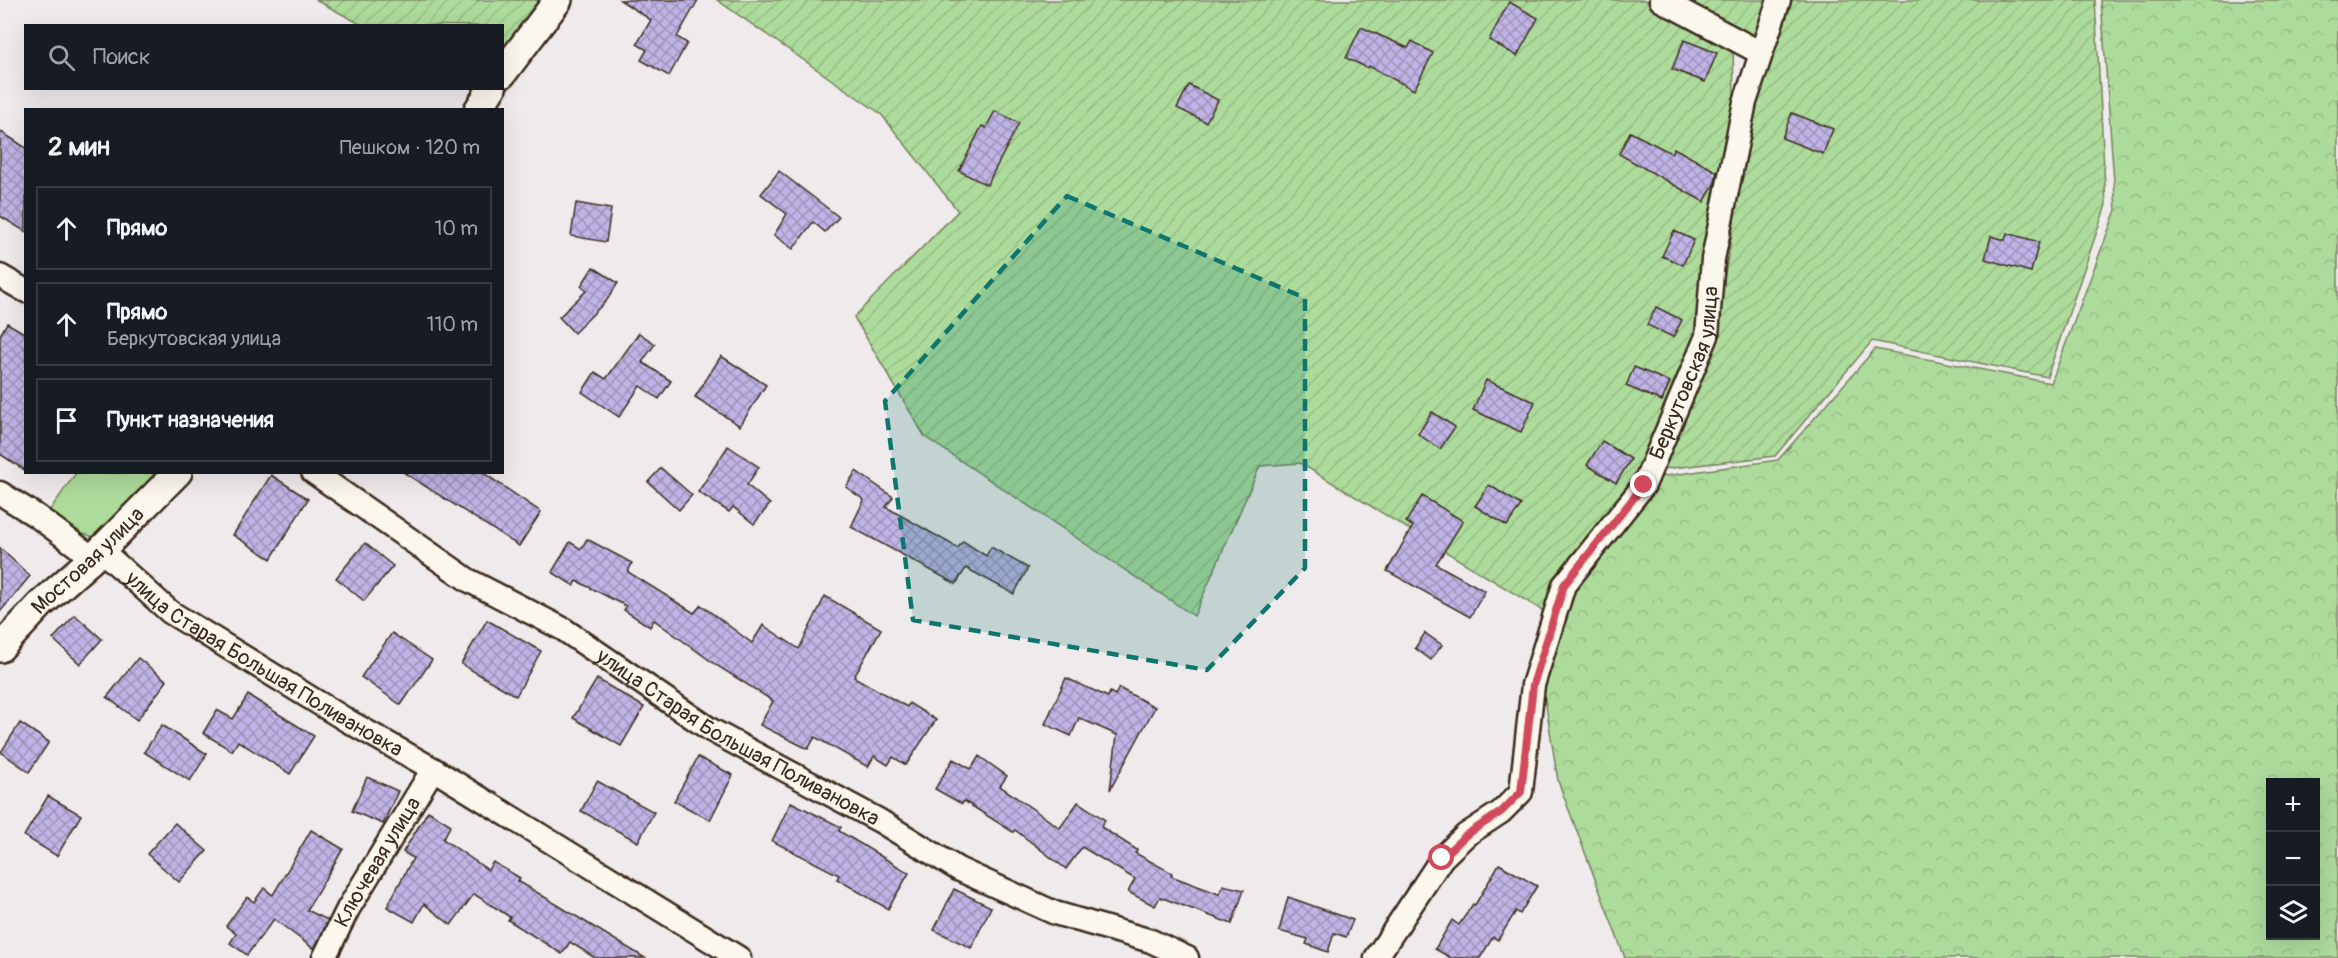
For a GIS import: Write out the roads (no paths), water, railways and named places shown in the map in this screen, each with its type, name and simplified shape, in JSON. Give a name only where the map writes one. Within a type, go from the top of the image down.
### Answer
[{"type":"street","points":[[504,71],[558,0]]},
{"type":"street","points":[[1660,0],[1760,52]]},
{"type":"street","name":"Беркутовская улица","points":[[1376,958],[1442,858],[1466,835],[1501,812],[1521,792],[1533,685],[1564,585],[1644,485],[1707,336],[1713,259],[1745,102],[1779,0]]},
{"type":"street","points":[[479,108],[491,90]]},
{"type":"street","points":[[0,276],[24,290]]},
{"type":"street","name":"Мостовая улица","points":[[0,648],[40,604],[97,554],[176,474]]},
{"type":"street","name":"улица Старая Большая Поливановка","points":[[316,474],[468,580],[563,629],[711,730],[880,821],[958,869],[1055,913],[1151,941],[1186,958]]},
{"type":"street","name":"улица Старая Большая Поливановка","points":[[0,493],[97,554],[170,612],[433,769],[739,958]]},
{"type":"street","name":"Ключевая улица","points":[[324,958],[348,909],[433,769]]}]
